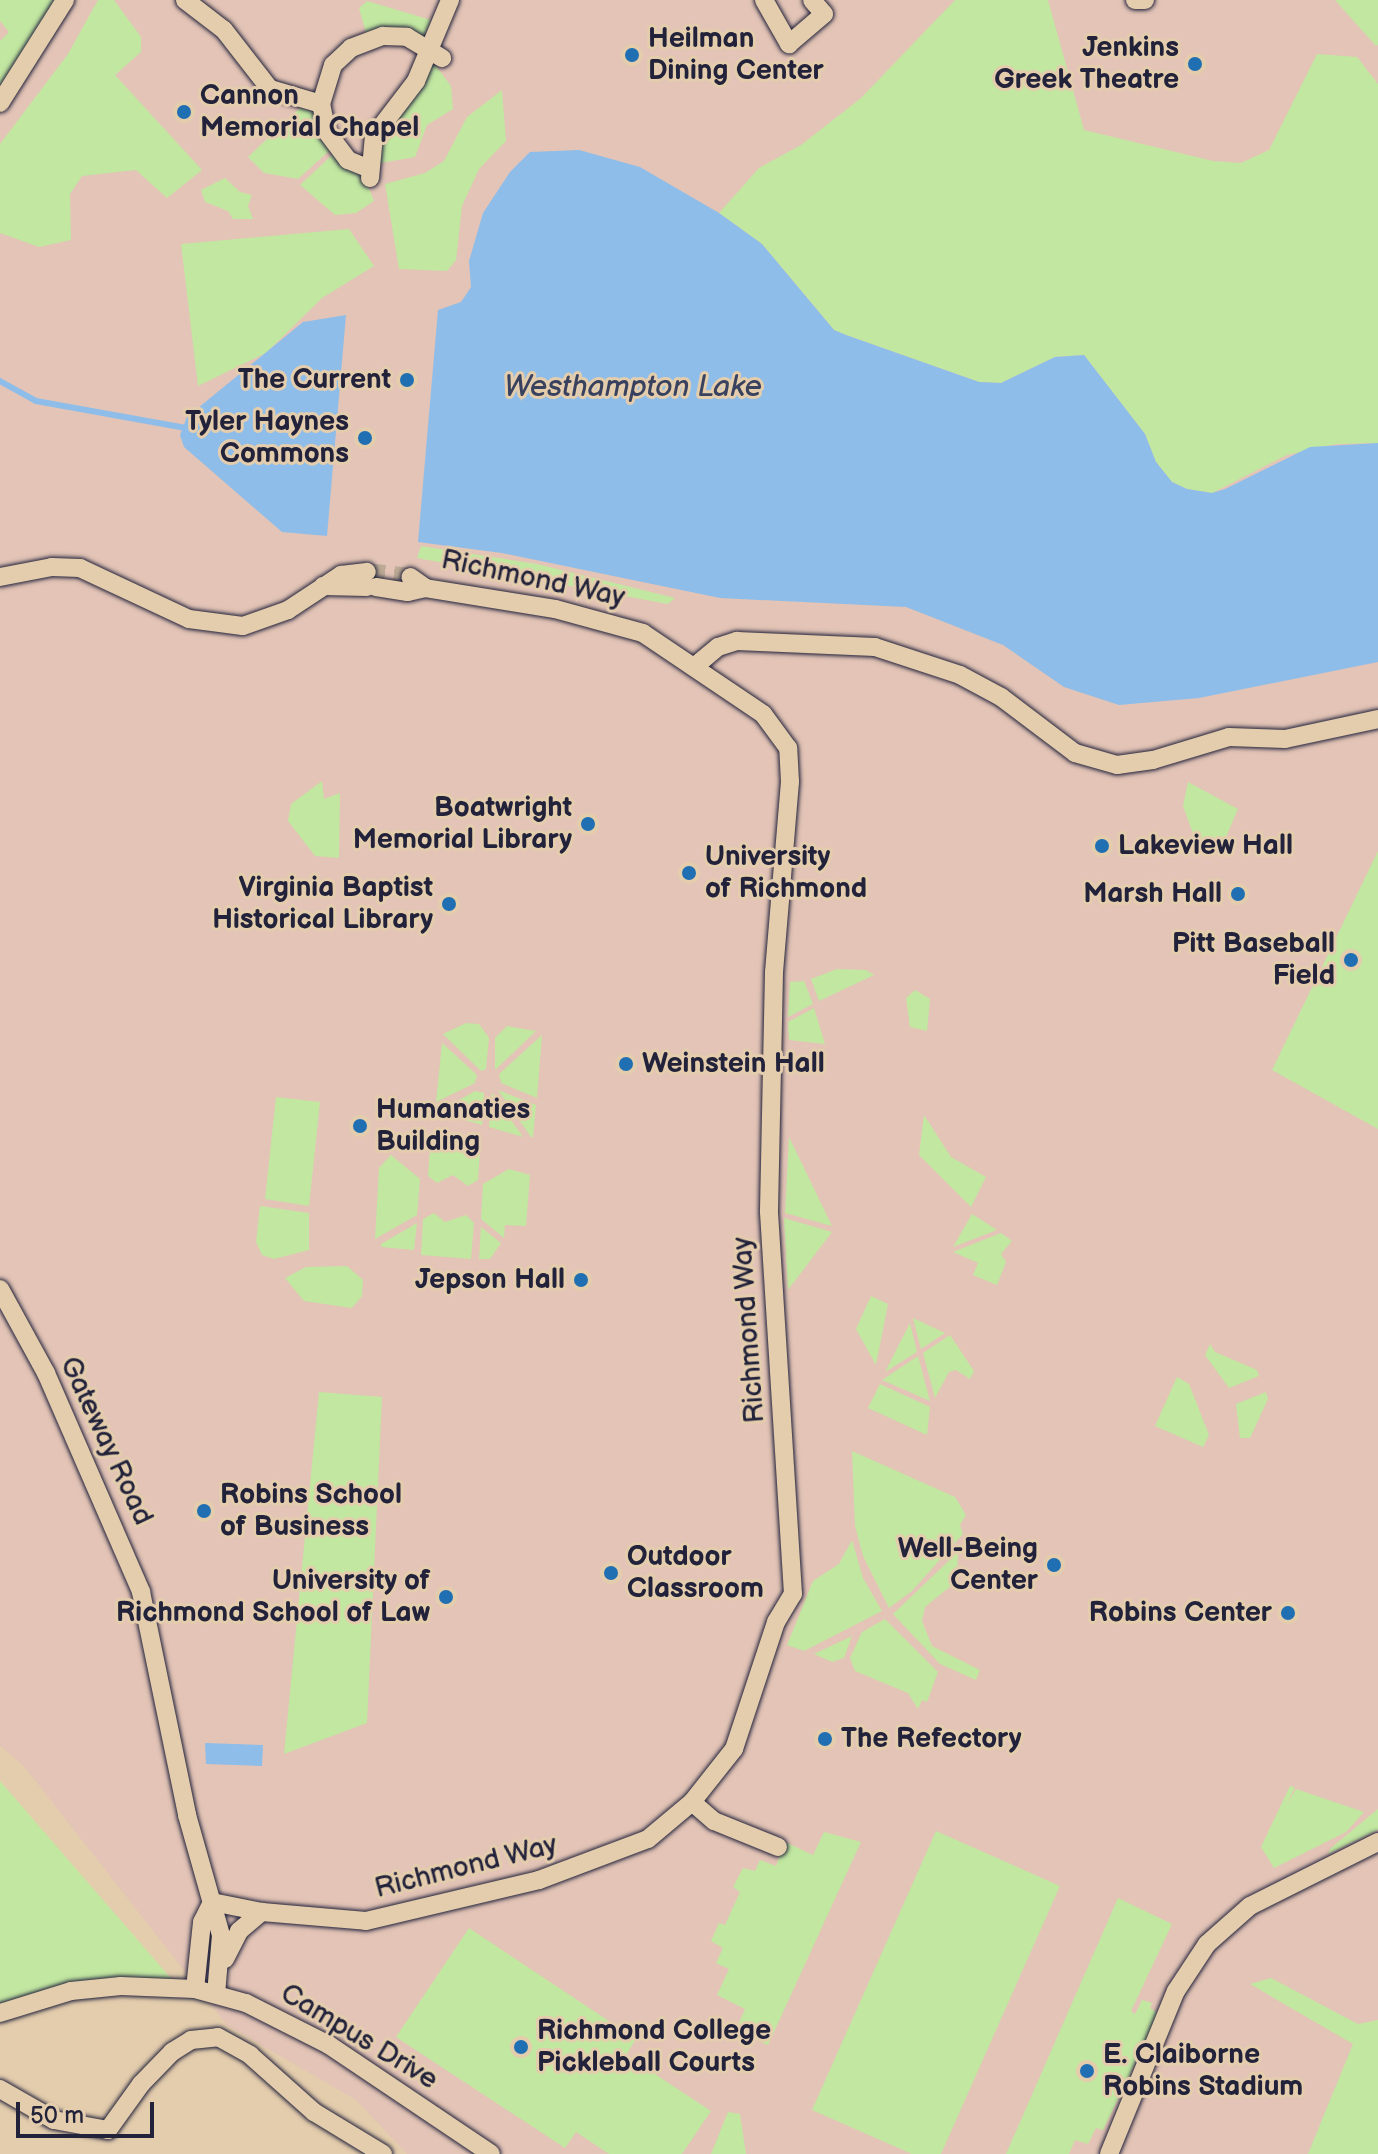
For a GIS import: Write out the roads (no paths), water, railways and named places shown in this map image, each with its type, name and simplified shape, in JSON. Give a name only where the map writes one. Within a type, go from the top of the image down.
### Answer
[{"type":"street","points":[[0,103],[65,0]]},
{"type":"street","points":[[185,0],[224,30],[270,89],[321,104]]},
{"type":"street","points":[[435,53],[396,35],[364,41],[333,65],[321,104],[330,141],[370,174],[374,136],[408,95],[435,53],[450,0]]},
{"type":"street","points":[[764,0],[789,44],[824,14],[812,0]]},
{"type":"street","points":[[1135,0],[1145,0]]},
{"type":"street","name":"Richmond Way","points":[[0,577],[52,567],[80,568],[189,619],[234,626],[273,617],[341,575],[619,623],[694,667],[774,724],[790,762],[774,972],[769,1211],[793,1594],[776,1622],[734,1749],[692,1802],[648,1839],[532,1882],[366,1921],[262,1912],[212,1902]]},
{"type":"street","points":[[694,667],[718,647],[737,641],[875,647],[960,675],[1001,697],[1075,753],[1117,765],[1153,760],[1229,737],[1285,739],[1378,719]]},
{"type":"street","name":"Gateway Road","points":[[0,1289],[46,1373],[137,1578],[179,1781],[221,1935],[216,1994]]},
{"type":"street","points":[[692,1802],[714,1821],[778,1847]]},
{"type":"street","points":[[1109,2154],[1176,1991],[1207,1944],[1250,1906],[1378,1842]]},
{"type":"street","points":[[195,1989],[202,1922],[212,1902]]},
{"type":"street","name":"Gateway Road","points":[[220,1970],[239,1931],[262,1912]]},
{"type":"street","name":"Campus Drive","points":[[0,2013],[96,1988],[195,1989],[216,1994],[249,2004],[329,2045],[491,2154]]},
{"type":"street","points":[[0,2089],[54,2120],[108,2130],[141,2084],[172,2052],[191,2040],[218,2037],[250,2055],[314,2112],[383,2154]]},
{"type":"water","name":"Westhampton Lake","points":[[579,150],[640,167],[719,213],[762,244],[834,330],[846,335],[979,382],[1001,383],[1055,357],[1084,355],[1145,434],[1156,462],[1172,482],[1187,489],[1212,493],[1225,489],[1310,447],[1378,443],[1378,662],[1199,698],[1119,705],[1064,687],[1003,645],[906,607],[720,598],[502,553],[418,542],[438,310],[461,302],[471,287],[469,261],[483,213],[510,172],[530,152]]},
{"type":"water","points":[[346,315],[327,536],[282,532],[184,447],[180,435],[187,417],[303,322]]},
{"type":"water","points":[[205,1743],[263,1745],[262,1766],[206,1764]]},
{"type":"waterway","points":[[0,381],[36,401],[191,429]]},
{"type":"tunnel","points":[[367,572],[410,577]]},
{"type":"place","name":"Heilman Dining Center","points":[[632,55]]},
{"type":"place","name":"Jenkins Greek Theatre","points":[[1195,64]]},
{"type":"place","name":"Cannon Memorial Chapel","points":[[184,112]]},
{"type":"place","name":"The Current","points":[[407,380]]},
{"type":"place","name":"Tyler Haynes Commons","points":[[365,438]]},
{"type":"place","name":"Boatwright Memorial Library","points":[[588,824]]},
{"type":"place","name":"Lakeview Hall","points":[[1102,846]]},
{"type":"place","name":"University of Richmond","points":[[689,873]]},
{"type":"place","name":"Marsh Hall","points":[[1238,894]]},
{"type":"place","name":"Virginia Baptist Historical Library","points":[[449,904]]},
{"type":"place","name":"Pitt Baseball Field","points":[[1351,960]]},
{"type":"place","name":"Weinstein Hall","points":[[626,1064]]},
{"type":"place","name":"Humanaties Building","points":[[360,1126]]},
{"type":"place","name":"Jepson Hall","points":[[581,1280]]},
{"type":"place","name":"Robins School of Business","points":[[204,1511]]},
{"type":"place","name":"Well-Being Center","points":[[1054,1565]]},
{"type":"place","name":"Outdoor Classroom","points":[[611,1573]]},
{"type":"place","name":"University of Richmond School of Law","points":[[446,1597]]},
{"type":"place","name":"Robins Center","points":[[1288,1613]]},
{"type":"place","name":"The Refectory","points":[[825,1739]]},
{"type":"place","name":"Richmond College Pickleball Courts","points":[[521,2047]]},
{"type":"place","name":"E. Claiborne Robins Stadium","points":[[1087,2071]]}]
